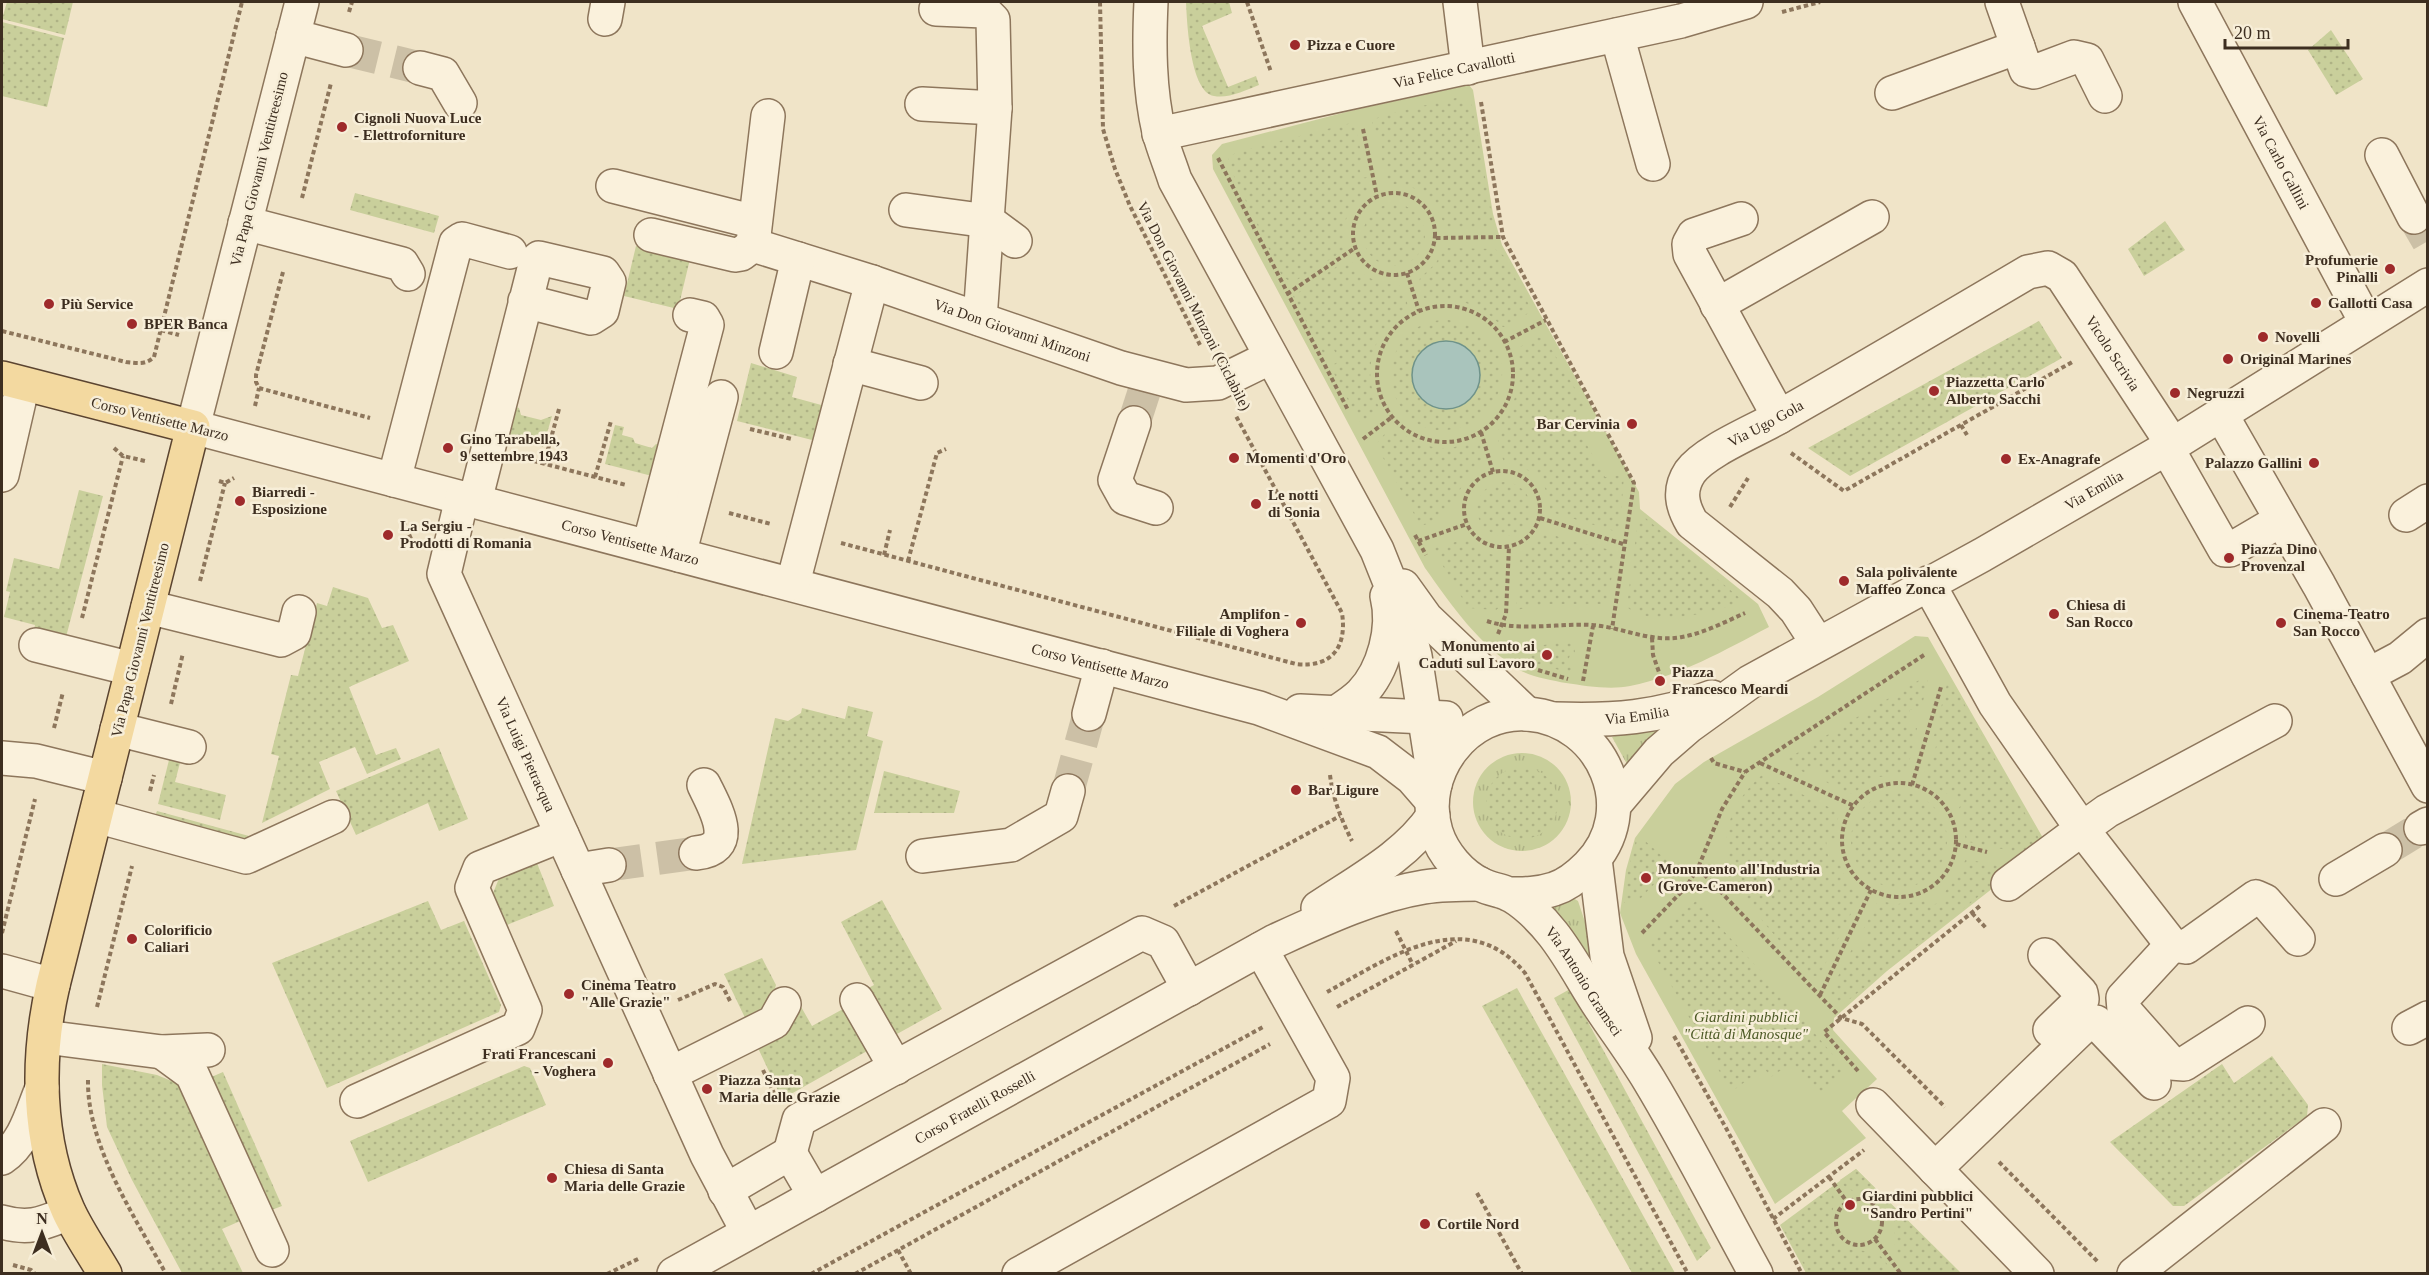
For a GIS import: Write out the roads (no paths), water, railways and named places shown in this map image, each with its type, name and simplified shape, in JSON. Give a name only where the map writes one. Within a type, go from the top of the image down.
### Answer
[{"type":"main road","name":"Corso Ventisette Marzo","points":[[12,381],[193,428]]},
{"type":"main road","name":"Via Papa Giovanni Ventitreesimo","points":[[105,1274],[69,1212],[49,1156],[44,1130],[42,1088],[45,1037],[53,985],[193,428]]},
{"type":"street","name":"Via Papa Giovanni Ventitreesimo","points":[[193,428],[302,2]]},
{"type":"street","points":[[1151,2],[1150,66],[1159,134],[1175,180],[1377,550],[1407,625],[1421,687],[1425,718],[1433,800],[1437,833],[1444,849],[1454,864],[1494,889],[1533,894],[1556,888],[1578,877],[1595,860],[1605,843],[1614,805],[1611,783],[1603,763],[1591,745],[1575,730],[1527,717],[1477,726],[1458,741],[1443,761],[1433,800]]},
{"type":"street","points":[[1460,2],[1472,67]]},
{"type":"street","name":"Via Felice Cavallotti","points":[[1159,134],[1617,35],[1679,11],[1746,2]]},
{"type":"street","points":[[2002,2],[2026,70],[2034,72],[2074,57],[2087,60],[2105,96]]},
{"type":"street","name":"Via Carlo Gallini","points":[[2195,2],[2366,322]]},
{"type":"street","points":[[936,9],[984,10],[993,20],[995,108],[980,319]]},
{"type":"street","points":[[1617,35],[1653,164]]},
{"type":"street","points":[[293,36],[343,49]]},
{"type":"street","points":[[1892,93],[2018,47]]},
{"type":"street","points":[[420,68],[443,74],[460,103]]},
{"type":"street","points":[[921,104],[995,108]]},
{"type":"street","points":[[651,235],[735,255],[741,254],[754,234],[768,116]]},
{"type":"street","points":[[2382,156],[2414,217]]},
{"type":"street","name":"Via Don Giovanni Minzoni","points":[[613,186],[754,234],[798,259],[872,282],[1121,368],[1142,397],[1186,385],[1218,383],[1271,357]]},
{"type":"street","points":[[906,210],[988,221],[1015,241]]},
{"type":"street","points":[[1717,304],[1872,217]]},
{"type":"street","points":[[1741,219],[1694,235],[1689,244],[1690,254],[1780,432]]},
{"type":"street","points":[[244,224],[402,264],[408,274]]},
{"type":"street","points":[[394,480],[456,243],[462,239],[510,252]]},
{"type":"street","points":[[776,352],[798,259]]},
{"type":"street","name":"Vicolo Scrivia","points":[[2048,268],[2062,276],[2170,446]]},
{"type":"street","name":"Via Ugo Gola","points":[[1818,644],[1796,610],[1780,593],[1692,523],[1683,508],[1682,491],[1691,471],[1707,456],[1780,432],[2028,272],[2048,268]]},
{"type":"street","points":[[793,583],[872,282]]},
{"type":"street","name":"Via Emilia","points":[[1614,805],[1659,752],[1689,726],[1750,682],[2222,416],[2427,285]]},
{"type":"street","name":"Via Luigi Pietracqua","points":[[525,301],[488,449],[444,574],[562,835],[594,868],[640,1006],[670,1074]]},
{"type":"street","points":[[664,550],[678,499],[707,325],[703,318],[690,315]]},
{"type":"street","points":[[850,364],[921,383]]},
{"type":"street","points":[[2,475],[12,381]]},
{"type":"street","points":[[1142,397],[1116,480],[1125,498],[1156,508]]},
{"type":"street","points":[[678,499],[718,409]]},
{"type":"street","points":[[2222,416],[2368,675],[2427,786]]},
{"type":"street","name":"Corso Ventisette Marzo","points":[[193,428],[793,583],[1259,708],[1378,752],[1412,778],[1433,800]]},
{"type":"street","points":[[2170,446],[2225,550],[2230,550],[2281,519]]},
{"type":"street","points":[[1334,714],[1351,702],[1368,685],[1384,651],[1389,629],[1389,602],[1377,550]]},
{"type":"street","points":[[1377,550],[1426,618],[1527,717]]},
{"type":"street","points":[[1928,583],[1995,704],[2082,829],[2172,945],[2186,947],[2256,897],[2265,901],[2298,939]]},
{"type":"street","points":[[148,607],[281,640],[294,633],[299,612]]},
{"type":"street","points":[[2368,675],[2400,658],[2427,635]]},
{"type":"street","points":[[36,645],[132,669]]},
{"type":"street","points":[[1089,714],[1102,666]]},
{"type":"street","name":"Via Emilia","points":[[1527,717],[1599,721],[1679,710],[1750,682]]},
{"type":"street","name":"Corso Ventisette Marzo","points":[[1259,708],[1425,718],[1527,717]]},
{"type":"street","points":[[2008,884],[2107,811],[2275,721]]},
{"type":"street","points":[[117,729],[176,743]]},
{"type":"street","points":[[2,758],[100,798],[141,828],[246,857],[333,817]]},
{"type":"street","points":[[2,778],[42,774]]},
{"type":"street","points":[[696,853],[705,852],[716,846],[722,833],[721,823],[704,785]]},
{"type":"street","points":[[923,856],[1011,845],[1061,816],[1068,791]]},
{"type":"street","name":"Corso Fratelli Rosselli","points":[[1268,945],[1411,842],[1423,831],[1433,800]]},
{"type":"street","points":[[357,1101],[518,1028],[525,1010],[472,888],[480,868],[562,835]]},
{"type":"street","points":[[2336,879],[2385,850]]},
{"type":"street","name":"Via Antonio Gramsci","points":[[1595,860],[1607,956],[1649,1079]]},
{"type":"street","name":"Corso Fratelli Rosselli","points":[[674,1274],[1268,945],[1320,921],[1402,892],[1442,884],[1494,889]]},
{"type":"street","name":"Via Antonio Gramsci","points":[[1494,889],[1552,933],[1649,1079],[1756,1274]]},
{"type":"street","points":[[725,1191],[790,1154],[799,1120],[1142,933],[1163,942],[1189,989]]},
{"type":"street","points":[[1019,1274],[1329,1101],[1333,1078],[1299,1017],[1268,945]]},
{"type":"street","points":[[2172,945],[2123,998],[2124,1010],[2171,1064],[2184,1064],[2248,1023]]},
{"type":"street","points":[[1929,1162],[2082,999],[2081,993],[2045,955]]},
{"type":"street","points":[[2,970],[53,985]]},
{"type":"street","points":[[857,1000],[896,1068]]},
{"type":"street","points":[[748,1232],[725,1191],[670,1074],[774,1022],[784,1004]]},
{"type":"street","points":[[1929,1162],[2089,1021],[2096,1022],[2154,1083]]},
{"type":"street","points":[[45,1037],[162,1053],[208,1050]]},
{"type":"street","points":[[162,1053],[192,1074],[272,1250]]},
{"type":"street","points":[[2,1158],[11,1152],[24,1133],[42,1088]]},
{"type":"street","points":[[1873,1105],[2037,1274]]},
{"type":"street","points":[[2134,1274],[2324,1125]]},
{"type":"street","points":[[790,1154],[815,1196]]},
{"type":"street","points":[[2,1222],[25,1227],[37,1226],[69,1212]]},
{"type":"water","points":[[1446,341],[1459,344],[1470,351],[1477,362],[1480,375],[1477,388],[1470,399],[1459,406],[1446,409],[1433,406],[1422,399],[1415,388],[1412,375],[1415,362],[1422,351],[1433,344]]},
{"type":"tunnel","points":[[346,50],[420,68]]},
{"type":"tunnel","points":[[2414,217],[2428,241]]},
{"type":"tunnel","points":[[1134,423],[1144,392]]},
{"type":"tunnel","points":[[1068,791],[1089,714]]},
{"type":"tunnel","points":[[2385,850],[2421,828]]},
{"type":"tunnel","points":[[609,865],[696,853]]},
{"type":"place","name":"Pizza e Cuore","points":[[1295,45]]},
{"type":"place","name":"Cignoli Nuova Luce - Elettroforniture","points":[[342,127]]},
{"type":"place","name":"Profumerie Pinalli","points":[[2390,269]]},
{"type":"place","name":"Gallotti Casa","points":[[2316,303]]},
{"type":"place","name":"Più Service","points":[[49,304]]},
{"type":"place","name":"BPER Banca","points":[[132,324]]},
{"type":"place","name":"Novelli","points":[[2263,337]]},
{"type":"place","name":"Original Marines","points":[[2228,359]]},
{"type":"place","name":"Piazzetta Carlo Alberto Sacchi","points":[[1934,391]]},
{"type":"place","name":"Negruzzi","points":[[2175,393]]},
{"type":"place","name":"Bar Cervinia","points":[[1632,424]]},
{"type":"place","name":"Gino Tarabella, 9 settembre 1943","points":[[448,448]]},
{"type":"place","name":"Momenti d'Oro","points":[[1234,458]]},
{"type":"place","name":"Ex-Anagrafe","points":[[2006,459]]},
{"type":"place","name":"Palazzo Gallini","points":[[2314,463]]},
{"type":"place","name":"Biarredi - Esposizione","points":[[240,501]]},
{"type":"place","name":"Le notti di Sonia","points":[[1256,504]]},
{"type":"place","name":"La Sergiu - Prodotti di Romania","points":[[388,535]]},
{"type":"place","name":"Piazza Dino Provenzal","points":[[2229,558]]},
{"type":"place","name":"Sala polivalente Maffeo Zonca","points":[[1844,581]]},
{"type":"place","name":"Chiesa di San Rocco","points":[[2054,614]]},
{"type":"place","name":"Amplifon - Filiale di Voghera","points":[[1301,623]]},
{"type":"place","name":"Cinema-Teatro San Rocco","points":[[2281,623]]},
{"type":"place","name":"Monumento ai Caduti sul Lavoro","points":[[1547,655]]},
{"type":"place","name":"Piazza Francesco Meardi","points":[[1660,681]]},
{"type":"place","name":"Bar Ligure","points":[[1296,790]]},
{"type":"place","name":"Monumento all'Industria (Grove-Cameron)","points":[[1646,878]]},
{"type":"place","name":"Colorificio Caliari","points":[[132,939]]},
{"type":"place","name":"Cinema Teatro \"Alle Grazie\"","points":[[569,994]]},
{"type":"place","name":"Frati Francescani - Voghera","points":[[608,1063]]},
{"type":"place","name":"Piazza Santa Maria delle Grazie","points":[[707,1089]]},
{"type":"place","name":"Chiesa di Santa Maria delle Grazie","points":[[552,1178]]},
{"type":"place","name":"Giardini pubblici \"Sandro Pertini\"","points":[[1850,1205]]},
{"type":"place","name":"Cortile Nord","points":[[1425,1224]]},
{"type":"park label","name":"Giardini pubblici \"Città di Manosque\"","points":[[1746,1026]]}]
